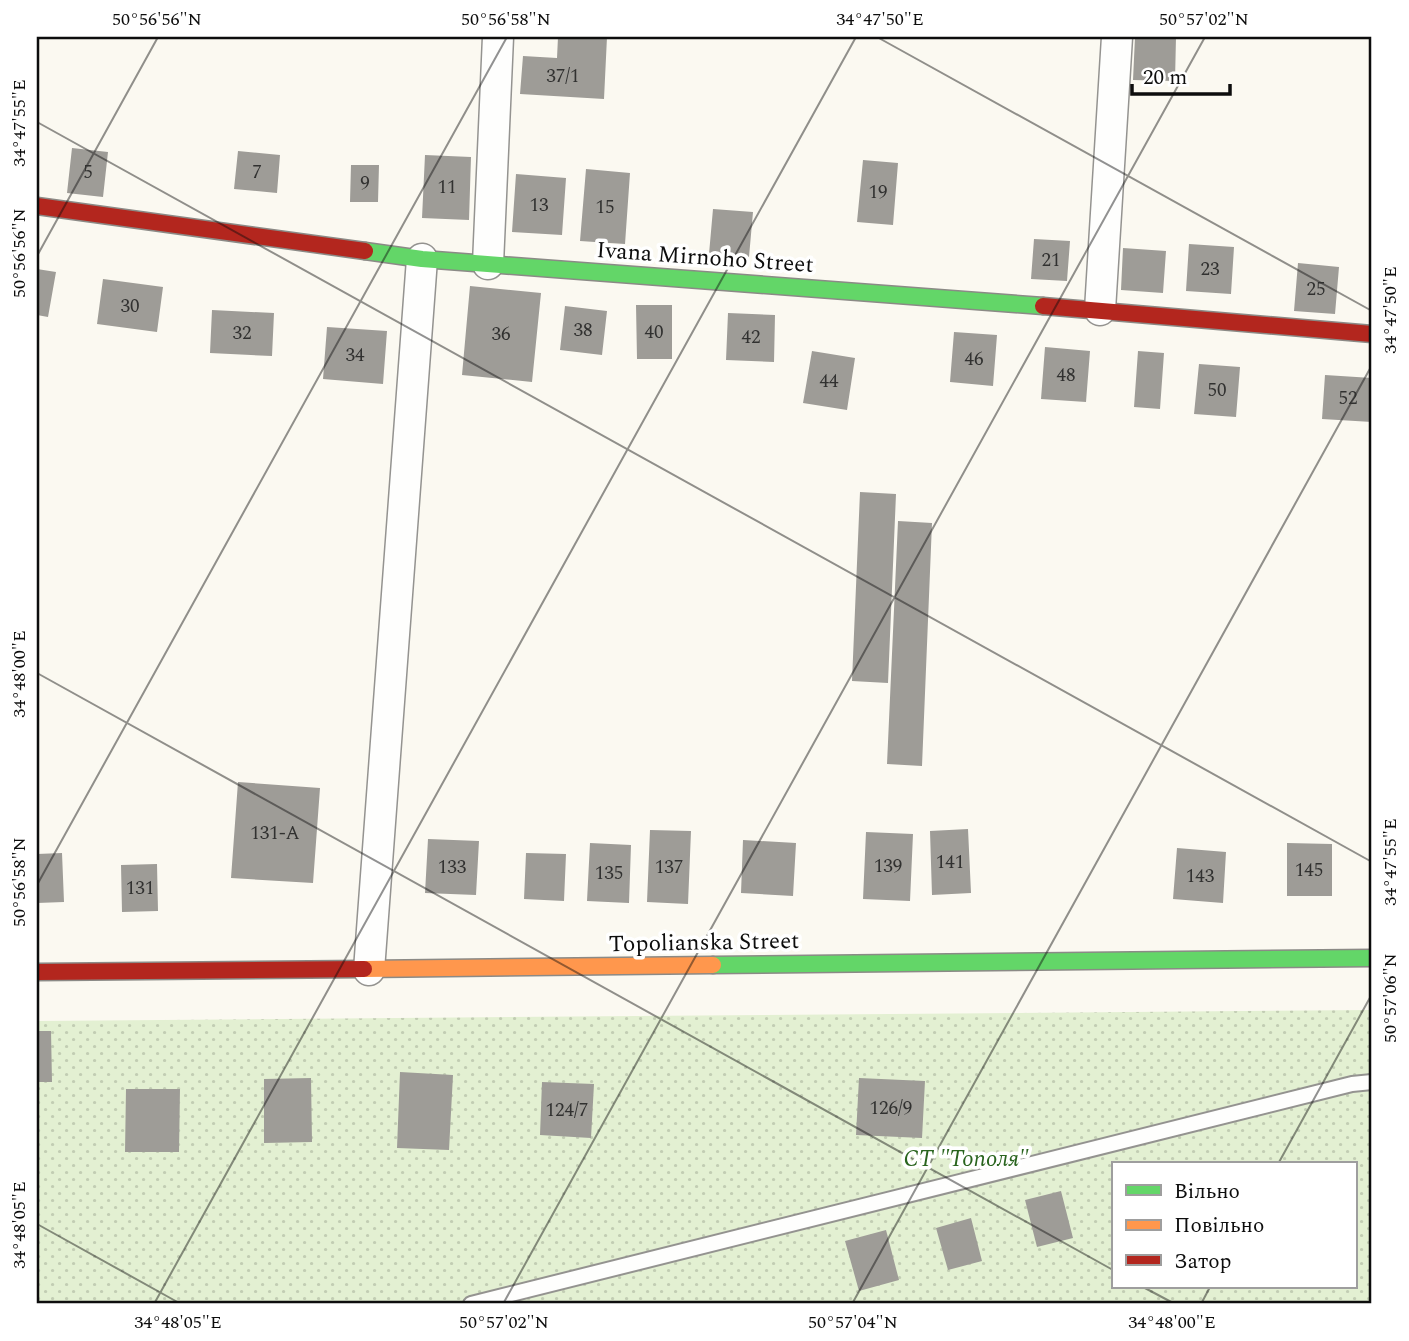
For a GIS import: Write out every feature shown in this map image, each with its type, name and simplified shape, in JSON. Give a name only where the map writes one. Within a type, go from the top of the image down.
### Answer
[{"type":"street","points":[[488,264],[498,37]]},
{"type":"street","points":[[1100,310],[1117,37]]},
{"type":"street","name":"Ivana Mirnoho Street","points":[[37,206],[422,258],[1100,310],[1372,334]]},
{"type":"street","points":[[369,970],[422,258]]},
{"type":"street","name":"Topolianska Street","points":[[37,972],[1372,958]]},
{"type":"lane","points":[[471,1304],[1352,1084],[1372,1082]]},
{"type":"green space","name":"СТ \"Тополя\"","points":[[1372,1010],[1372,1304],[37,1304],[37,1021]]},
{"type":"building","points":[[558,37],[607,37],[604,99],[520,94],[523,56],[557,58]]},
{"type":"building","points":[[1135,37],[1176,37],[1175,81],[1133,80]]},
{"type":"building","points":[[72,148],[108,152],[103,197],[67,193]]},
{"type":"building","points":[[238,151],[280,155],[277,193],[234,189]]},
{"type":"building","points":[[425,155],[471,157],[469,220],[422,218]]},
{"type":"building","points":[[863,160],[898,163],[893,225],[857,222]]},
{"type":"building","points":[[351,165],[379,165],[378,202],[350,202]]},
{"type":"building","points":[[586,169],[630,173],[625,244],[580,241]]},
{"type":"building","points":[[516,174],[566,178],[562,235],[512,232]]},
{"type":"building","points":[[713,209],[753,212],[749,257],[709,254]]},
{"type":"building","points":[[1034,239],[1070,241],[1067,281],[1031,279]]},
{"type":"building","points":[[1189,244],[1234,247],[1231,294],[1186,291]]},
{"type":"building","points":[[1123,248],[1166,251],[1163,293],[1121,290]]},
{"type":"building","points":[[1298,263],[1339,267],[1335,314],[1294,311]]},
{"type":"building","points":[[37,269],[56,272],[48,317],[37,315]]},
{"type":"building","points":[[103,279],[163,287],[157,332],[97,324]]},
{"type":"building","points":[[470,286],[541,293],[532,382],[462,375]]},
{"type":"building","points":[[636,305],[672,305],[672,359],[637,359]]},
{"type":"building","points":[[565,306],[607,311],[602,355],[560,350]]},
{"type":"building","points":[[212,310],[274,313],[272,356],[210,353]]},
{"type":"building","points":[[728,313],[775,315],[774,362],[726,360]]},
{"type":"building","points":[[327,327],[387,331],[383,384],[323,379]]},
{"type":"building","points":[[954,332],[997,335],[993,386],[950,382]]},
{"type":"building","points":[[1045,347],[1090,351],[1086,402],[1041,399]]},
{"type":"building","points":[[812,351],[855,358],[847,410],[803,403]]},
{"type":"building","points":[[1138,351],[1164,353],[1160,409],[1134,407]]},
{"type":"building","points":[[1199,364],[1240,367],[1236,417],[1194,414]]},
{"type":"building","points":[[1325,375],[1372,378],[1372,422],[1322,419]]},
{"type":"building","points":[[860,492],[896,494],[888,683],[852,681]]},
{"type":"building","points":[[898,521],[932,523],[922,766],[887,764]]},
{"type":"building","points":[[238,782],[320,788],[313,883],[231,878]]},
{"type":"building","points":[[968,829],[971,893],[932,895],[930,831]]},
{"type":"building","points":[[650,830],[691,831],[688,904],[647,902]]},
{"type":"building","points":[[866,832],[913,834],[910,901],[863,899]]},
{"type":"building","points":[[428,839],[479,841],[476,895],[425,893]]},
{"type":"building","points":[[743,840],[796,843],[793,896],[741,893]]},
{"type":"building","points":[[590,843],[631,845],[629,903],[587,901]]},
{"type":"building","points":[[1287,843],[1332,844],[1332,896],[1287,896]]},
{"type":"building","points":[[1177,848],[1226,852],[1223,903],[1173,899]]},
{"type":"building","points":[[62,853],[64,902],[37,903],[37,854]]},
{"type":"building","points":[[526,853],[566,854],[564,901],[524,899]]},
{"type":"building","points":[[157,864],[158,911],[122,912],[121,865]]},
{"type":"building","points":[[37,1031],[51,1031],[52,1082],[37,1082]]},
{"type":"building","points":[[400,1072],[453,1075],[449,1150],[397,1148]]},
{"type":"building","points":[[311,1078],[312,1142],[264,1143],[264,1079]]},
{"type":"building","points":[[859,1078],[925,1081],[922,1138],[856,1135]]},
{"type":"building","points":[[542,1082],[594,1084],[591,1138],[540,1135]]},
{"type":"building","points":[[126,1089],[180,1089],[179,1152],[125,1152]]},
{"type":"building","points":[[1061,1191],[1073,1238],[1037,1247],[1025,1200]]},
{"type":"building","points":[[971,1218],[982,1261],[948,1270],[936,1228]]},
{"type":"building","points":[[886,1230],[899,1280],[859,1291],[845,1241]]},
{"type":"traffic: fast","points":[[365,251],[422,259],[1043,306]]},
{"type":"traffic: fast","points":[[713,965],[1372,958]]},
{"type":"traffic: slow","points":[[364,969],[713,965]]},
{"type":"traffic: jam","points":[[37,206],[365,251]]},
{"type":"traffic: jam","points":[[1043,306],[1372,334]]},
{"type":"traffic: jam","points":[[37,972],[364,969]]}]
